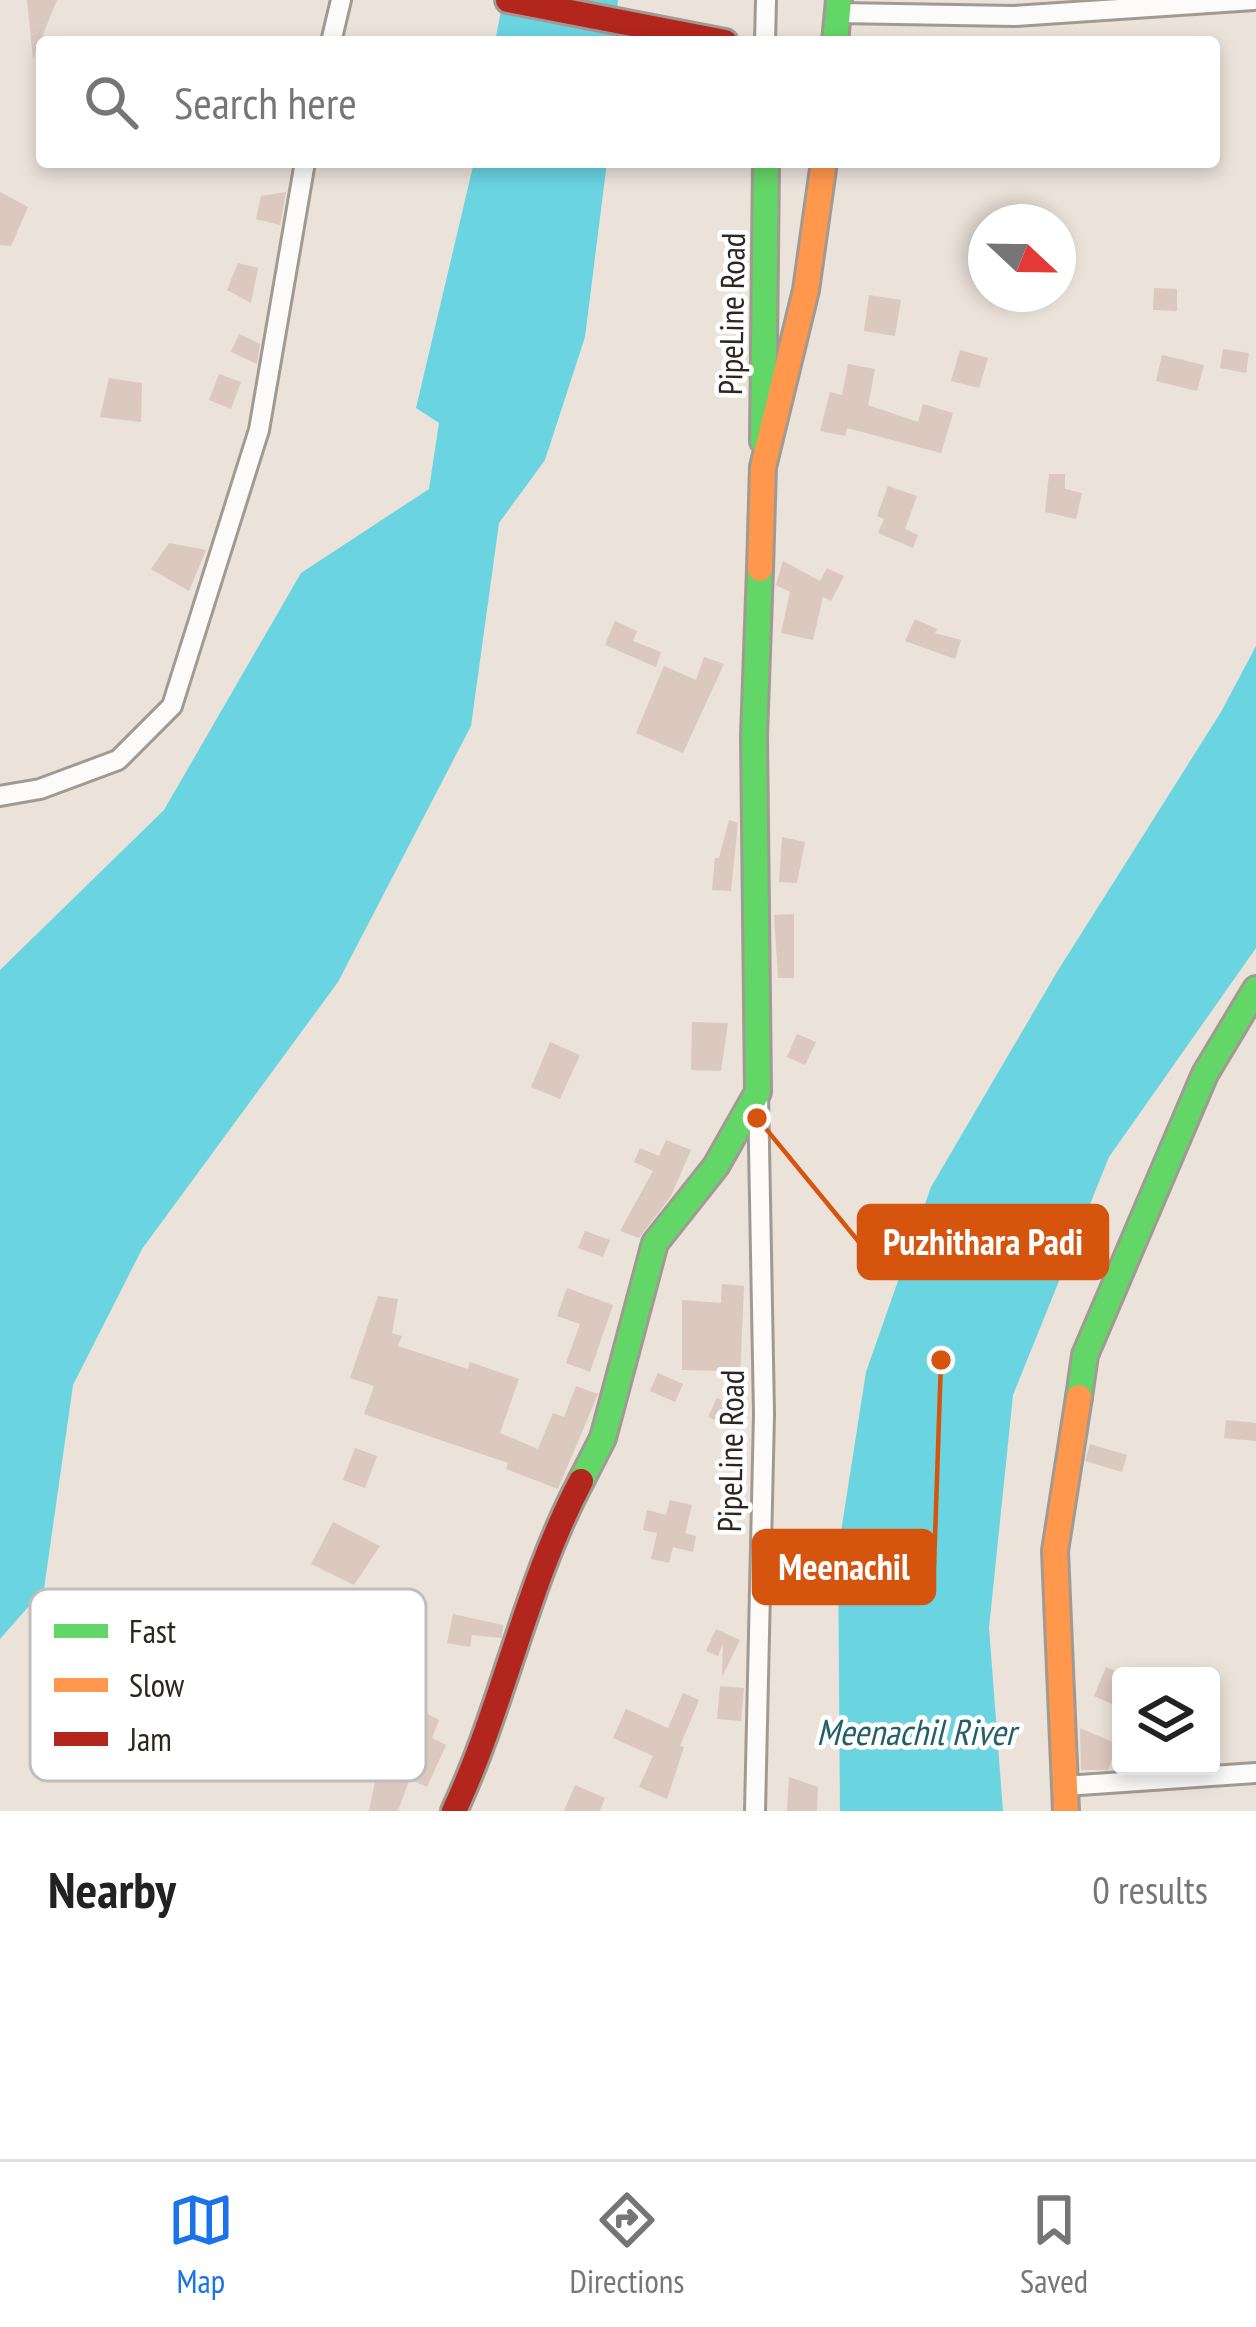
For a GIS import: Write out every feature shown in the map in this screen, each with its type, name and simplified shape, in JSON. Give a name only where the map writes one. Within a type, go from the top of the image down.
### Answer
[{"type":"main road","points":[[513,1],[689,36]]},
{"type":"main road","points":[[836,36],[838,6]]},
{"type":"main road","name":"PipeLine Road","points":[[764,467],[766,168]]},
{"type":"main road","points":[[454,1811],[480,1755],[556,1528],[603,1438],[655,1243],[716,1166],[758,1092],[754,736],[764,467],[806,290],[823,168]]},
{"type":"main road","points":[[1065,1798],[1055,1551],[1085,1355],[1205,1074],[1256,989]]},
{"type":"street","points":[[333,36],[341,0]]},
{"type":"street","points":[[765,36],[766,0]]},
{"type":"street","points":[[838,6],[1014,16],[1254,0]]},
{"type":"street","points":[[0,796],[40,789],[118,760],[172,706],[259,430],[304,168]]},
{"type":"street","name":"PipeLine Road","points":[[755,1811],[764,1414],[758,1092]]},
{"type":"street","points":[[1065,1798],[1256,1773]]},
{"type":"water","points":[[503,0],[618,0],[615,36],[496,36]]},
{"type":"water","points":[[473,168],[606,168],[585,337],[545,460],[499,523],[471,726],[338,982],[142,1249],[73,1385],[44,1589],[30,1589],[30,1605],[0,1639],[0,970],[164,810],[301,573],[429,489],[439,423],[416,408]]},
{"type":"water","name":"Meenachil River","points":[[1256,646],[1256,948],[1109,1157],[1013,1395],[989,1628],[1003,1811],[840,1811],[838,1551],[866,1372],[931,1187],[1057,972],[1221,712]]},
{"type":"building","points":[[27,0],[57,0],[42,36],[36,36],[33,59]]},
{"type":"building","points":[[0,192],[28,207],[11,246],[0,245]]},
{"type":"building","points":[[286,192],[280,225],[256,219],[261,196]]},
{"type":"building","points":[[238,263],[258,268],[251,303],[227,290]]},
{"type":"building","points":[[1154,288],[1177,289],[1177,311],[1153,310]]},
{"type":"building","points":[[869,295],[901,300],[895,336],[864,331]]},
{"type":"building","points":[[239,334],[260,344],[257,364],[231,352]]},
{"type":"building","points":[[1223,349],[1249,353],[1246,373],[1220,368]]},
{"type":"building","points":[[960,350],[988,358],[979,388],[951,381]]},
{"type":"building","points":[[1162,355],[1204,365],[1197,391],[1156,381]]},
{"type":"building","points":[[848,364],[875,369],[868,405],[918,422],[923,404],[953,413],[941,453],[847,428],[845,436],[820,431],[830,392],[842,395]]},
{"type":"building","points":[[219,374],[241,382],[231,409],[209,400]]},
{"type":"building","points":[[109,378],[142,383],[141,422],[100,417]]},
{"type":"building","points":[[1049,474],[1065,474],[1065,489],[1082,493],[1076,519],[1045,512]]},
{"type":"building","points":[[888,486],[917,496],[905,529],[918,535],[913,548],[878,533],[884,519],[877,516]]},
{"type":"building","points":[[169,543],[206,550],[189,591],[151,569]]},
{"type":"building","points":[[783,561],[820,581],[827,568],[844,576],[831,601],[823,597],[813,640],[781,633],[790,592],[776,585]]},
{"type":"building","points":[[915,619],[937,629],[935,633],[961,640],[955,659],[905,641]]},
{"type":"building","points":[[615,621],[637,631],[633,641],[661,652],[656,667],[605,645]]},
{"type":"building","points":[[704,657],[724,664],[683,753],[636,733],[664,666],[696,680]]},
{"type":"building","points":[[729,820],[738,823],[731,891],[712,890],[715,858],[719,858]]},
{"type":"building","points":[[782,837],[805,842],[797,883],[779,882]]},
{"type":"building","points":[[794,914],[794,978],[778,978],[774,915]]},
{"type":"building","points":[[692,1022],[728,1023],[721,1071],[691,1070]]},
{"type":"building","points":[[797,1034],[816,1042],[805,1065],[787,1057]]},
{"type":"building","points":[[550,1042],[580,1055],[560,1099],[531,1087]]},
{"type":"building","points":[[666,1140],[691,1150],[671,1196],[639,1238],[620,1231],[653,1171],[634,1162],[640,1148],[659,1156]]},
{"type":"building","points":[[585,1231],[610,1240],[603,1257],[578,1248]]},
{"type":"building","points":[[722,1284],[744,1286],[740,1378],[721,1377],[721,1371],[682,1370],[682,1300],[721,1303]]},
{"type":"building","points":[[567,1288],[613,1305],[590,1372],[566,1363],[580,1324],[557,1316]]},
{"type":"building","points":[[378,1296],[398,1299],[392,1333],[402,1336],[398,1346],[468,1369],[470,1362],[519,1379],[500,1433],[538,1449],[553,1413],[564,1417],[576,1386],[598,1394],[558,1489],[506,1469],[508,1463],[364,1414],[374,1386],[350,1378]]},
{"type":"building","points":[[658,1373],[683,1384],[675,1402],[650,1391]]},
{"type":"building","points":[[717,1398],[738,1408],[729,1426],[708,1417]]},
{"type":"building","points":[[1226,1420],[1256,1423],[1256,1441],[1224,1438]]},
{"type":"building","points":[[1090,1444],[1127,1455],[1122,1472],[1085,1461]]},
{"type":"building","points":[[355,1448],[377,1456],[365,1488],[343,1480]]},
{"type":"building","points":[[670,1500],[692,1505],[685,1533],[696,1536],[693,1552],[673,1547],[669,1563],[651,1559],[657,1533],[643,1530],[647,1510],[666,1515]]},
{"type":"building","points":[[333,1522],[380,1546],[354,1585],[311,1564]]},
{"type":"building","points":[[453,1614],[503,1625],[502,1638],[472,1635],[470,1647],[447,1643]]},
{"type":"building","points":[[716,1629],[740,1640],[722,1677],[723,1643],[718,1656],[706,1651]]},
{"type":"building","points":[[1106,1667],[1112,1669],[1112,1704],[1094,1696]]},
{"type":"building","points":[[720,1686],[744,1688],[741,1721],[717,1719]]},
{"type":"building","points":[[683,1693],[699,1700],[680,1746],[684,1747],[667,1799],[639,1787],[653,1756],[613,1738],[626,1709],[668,1728]]},
{"type":"building","points":[[426,1713],[439,1720],[432,1738],[446,1745],[427,1787],[413,1781],[426,1781]]},
{"type":"building","points":[[1080,1728],[1112,1742],[1108,1770],[1081,1770]]},
{"type":"building","points":[[789,1777],[818,1787],[817,1811],[787,1811]]},
{"type":"building","points":[[375,1781],[409,1781],[398,1811],[369,1811]]},
{"type":"building","points":[[575,1785],[605,1798],[600,1811],[564,1811]]},
{"type":"traffic: fast","points":[[836,36],[839,0]]},
{"type":"traffic: fast","points":[[763,441],[766,168]]},
{"type":"traffic: fast","points":[[581,1481],[603,1438],[655,1243],[716,1166],[758,1092],[754,736],[760,569]]},
{"type":"traffic: fast","points":[[1079,1397],[1085,1355],[1205,1074],[1256,989]]},
{"type":"traffic: slow","points":[[760,569],[763,467],[806,290],[823,168]]},
{"type":"traffic: slow","points":[[1066,1811],[1055,1551],[1079,1397]]},
{"type":"traffic: jam","points":[[508,0],[694,36]]},
{"type":"traffic: jam","points":[[454,1811],[545,1561],[581,1481]]},
{"type":"place","name":"Puzhithara Padi","points":[[757,1118]]},
{"type":"place","name":"Meenachil","points":[[941,1360]]}]
